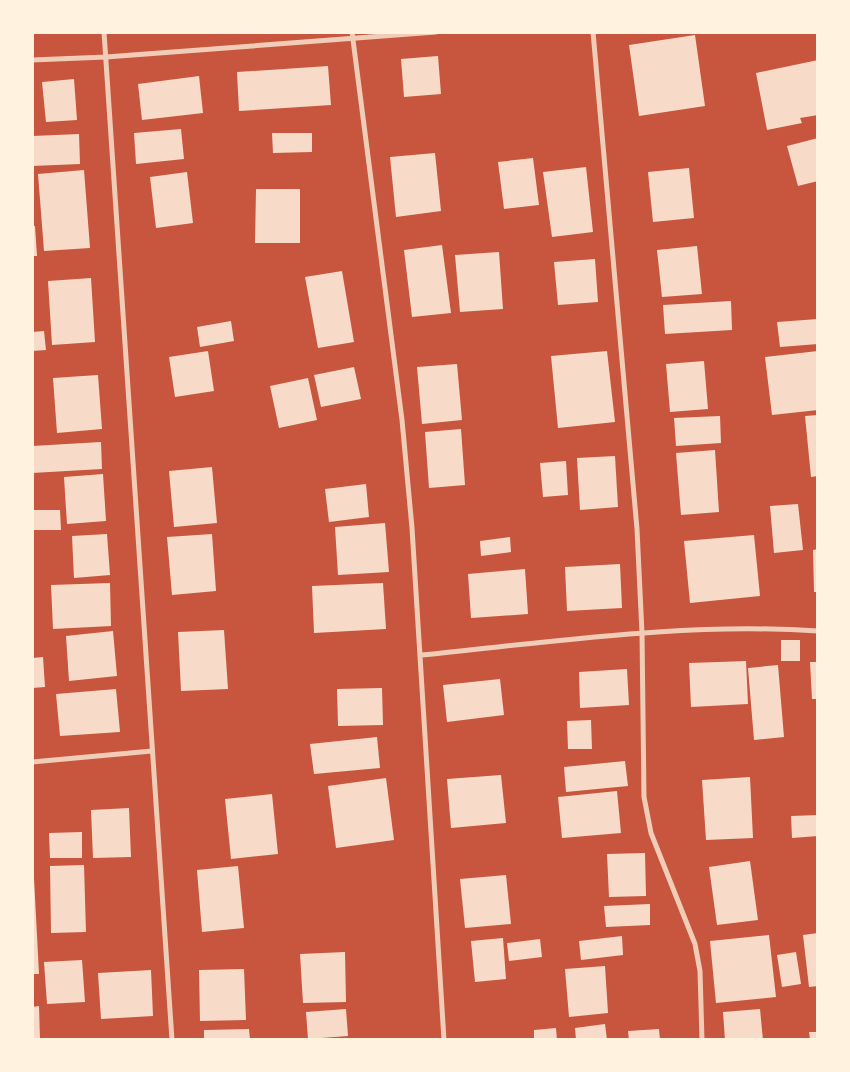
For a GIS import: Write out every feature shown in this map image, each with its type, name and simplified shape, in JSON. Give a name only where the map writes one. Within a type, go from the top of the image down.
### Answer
[{"type":"street","points":[[104,32],[172,1040]]},
{"type":"street","points":[[352,32],[402,420],[422,655],[444,1040]]},
{"type":"street","points":[[32,60],[106,57],[436,32]]},
{"type":"street","points":[[593,32],[637,529],[642,633],[644,797],[651,833],[695,944],[700,972],[702,1040]]},
{"type":"street","points":[[422,655],[642,633],[748,628],[818,631]]},
{"type":"street","points":[[32,762],[152,751]]},
{"type":"building","points":[[695,35],[705,106],[639,116],[629,45]]},
{"type":"building","points":[[438,56],[441,94],[404,97],[401,59]]},
{"type":"building","points":[[818,60],[818,115],[800,118],[802,123],[767,130],[756,73]]},
{"type":"building","points":[[328,66],[331,105],[239,111],[237,72]]},
{"type":"building","points":[[199,76],[203,113],[142,120],[138,84]]},
{"type":"building","points":[[74,79],[77,120],[46,122],[42,82]]},
{"type":"building","points":[[181,129],[184,159],[136,164],[134,133]]},
{"type":"building","points":[[272,133],[312,133],[312,152],[273,153]]},
{"type":"building","points":[[79,134],[80,164],[32,166],[32,136]]},
{"type":"building","points":[[818,138],[818,181],[798,186],[787,146]]},
{"type":"building","points":[[435,153],[441,211],[396,217],[390,157]]},
{"type":"building","points":[[533,158],[539,205],[504,209],[498,162]]},
{"type":"building","points":[[586,167],[593,232],[552,237],[543,172]]},
{"type":"building","points":[[689,168],[694,218],[653,222],[648,172]]},
{"type":"building","points":[[84,170],[90,248],[44,251],[38,174]]},
{"type":"building","points":[[187,172],[193,223],[156,228],[150,177]]},
{"type":"building","points":[[256,189],[300,189],[300,243],[255,243]]},
{"type":"building","points":[[32,226],[35,226],[37,256],[32,256]]},
{"type":"building","points":[[442,245],[451,313],[412,317],[404,250]]},
{"type":"building","points":[[697,246],[702,294],[662,297],[657,250]]},
{"type":"building","points":[[499,252],[503,309],[460,312],[455,255]]},
{"type":"building","points":[[595,259],[598,302],[558,305],[554,262]]},
{"type":"building","points":[[342,271],[354,342],[318,348],[305,277]]},
{"type":"building","points":[[91,278],[95,342],[52,345],[48,281]]},
{"type":"building","points":[[731,301],[732,330],[665,334],[663,305]]},
{"type":"building","points":[[818,319],[818,344],[780,347],[777,322]]},
{"type":"building","points":[[231,321],[234,341],[200,347],[197,327]]},
{"type":"building","points":[[44,331],[46,350],[32,351],[32,332]]},
{"type":"building","points":[[208,351],[214,391],[175,397],[169,357]]},
{"type":"building","points":[[607,351],[615,422],[558,428],[551,356]]},
{"type":"building","points":[[818,351],[818,410],[772,415],[765,357]]},
{"type":"building","points":[[704,361],[708,409],[670,412],[666,364]]},
{"type":"building","points":[[457,364],[462,420],[422,424],[417,367]]},
{"type":"building","points":[[354,367],[361,399],[321,407],[314,375]]},
{"type":"building","points":[[98,375],[102,429],[57,433],[53,378]]},
{"type":"building","points":[[308,378],[317,420],[279,428],[270,386]]},
{"type":"building","points":[[818,415],[818,476],[811,477],[805,416]]},
{"type":"building","points":[[720,416],[721,443],[676,446],[674,418]]},
{"type":"building","points":[[461,429],[465,485],[429,488],[425,432]]},
{"type":"building","points":[[101,442],[102,469],[32,473],[32,446]]},
{"type":"building","points":[[715,450],[719,512],[681,515],[676,453]]},
{"type":"building","points":[[615,456],[618,507],[580,510],[577,458]]},
{"type":"building","points":[[566,461],[568,495],[543,497],[540,463]]},
{"type":"building","points":[[212,467],[217,523],[174,527],[169,471]]},
{"type":"building","points":[[103,474],[106,521],[67,524],[64,477]]},
{"type":"building","points":[[366,484],[369,517],[329,522],[325,489]]},
{"type":"building","points":[[798,504],[803,550],[774,553],[770,506]]},
{"type":"building","points":[[33,510],[60,510],[61,530],[33,530]]},
{"type":"building","points":[[385,523],[389,572],[338,575],[335,527]]},
{"type":"building","points":[[107,534],[110,575],[74,578],[72,536]]},
{"type":"building","points":[[212,534],[216,591],[172,595],[167,537]]},
{"type":"building","points":[[754,535],[760,596],[690,603],[684,541]]},
{"type":"building","points":[[510,537],[511,552],[481,556],[480,541]]},
{"type":"building","points":[[818,549],[818,592],[814,592],[813,550]]},
{"type":"building","points":[[620,564],[622,608],[567,611],[565,567]]},
{"type":"building","points":[[525,569],[528,614],[471,618],[468,574]]},
{"type":"building","points":[[110,583],[111,626],[53,629],[51,585]]},
{"type":"building","points":[[383,583],[386,629],[314,633],[312,586]]},
{"type":"building","points":[[224,630],[228,689],[181,691],[178,632]]},
{"type":"building","points":[[113,631],[117,676],[69,681],[66,636]]},
{"type":"building","points":[[781,640],[800,640],[800,661],[781,661]]},
{"type":"building","points":[[43,657],[45,687],[32,688],[32,658]]},
{"type":"building","points":[[746,661],[748,704],[691,707],[689,663]]},
{"type":"building","points":[[810,662],[818,662],[818,699],[812,699]]},
{"type":"building","points":[[778,665],[784,737],[754,740],[748,668]]},
{"type":"building","points":[[627,669],[629,705],[580,708],[579,672]]},
{"type":"building","points":[[500,679],[504,715],[447,722],[443,685]]},
{"type":"building","points":[[382,688],[383,725],[338,726],[337,689]]},
{"type":"building","points":[[116,689],[120,732],[60,736],[56,694]]},
{"type":"building","points":[[591,720],[592,749],[568,749],[567,721]]},
{"type":"building","points":[[377,737],[380,768],[314,774],[310,744]]},
{"type":"building","points":[[625,761],[628,786],[566,792],[564,767]]},
{"type":"building","points":[[501,775],[506,823],[451,828],[447,779]]},
{"type":"building","points":[[750,777],[753,838],[706,840],[702,780]]},
{"type":"building","points":[[386,778],[394,840],[336,848],[328,786]]},
{"type":"building","points":[[617,791],[621,833],[562,838],[558,797]]},
{"type":"building","points":[[272,794],[278,854],[231,859],[225,799]]},
{"type":"building","points":[[129,808],[131,857],[93,858],[91,810]]},
{"type":"building","points":[[818,815],[818,836],[792,838],[791,816]]},
{"type":"building","points":[[82,832],[82,858],[50,858],[49,833]]},
{"type":"building","points":[[32,840],[39,974],[32,974]]},
{"type":"building","points":[[645,853],[646,896],[609,897],[607,854]]},
{"type":"building","points":[[750,861],[758,920],[717,925],[709,867]]},
{"type":"building","points":[[84,865],[86,932],[51,933],[50,866]]},
{"type":"building","points":[[238,866],[244,928],[202,932],[197,870]]},
{"type":"building","points":[[506,875],[511,924],[465,928],[460,879]]},
{"type":"building","points":[[650,904],[650,925],[606,927],[604,906]]},
{"type":"building","points":[[818,933],[818,986],[809,987],[803,935]]},
{"type":"building","points":[[769,935],[776,997],[716,1003],[710,941]]},
{"type":"building","points":[[622,936],[623,955],[581,960],[579,941]]},
{"type":"building","points":[[503,938],[506,979],[475,982],[471,941]]},
{"type":"building","points":[[540,939],[542,957],[509,961],[507,943]]},
{"type":"building","points":[[345,952],[346,1002],[303,1003],[300,954]]},
{"type":"building","points":[[796,952],[801,984],[782,987],[777,955]]},
{"type":"building","points":[[82,960],[85,1002],[47,1004],[44,962]]},
{"type":"building","points":[[605,966],[608,1013],[569,1017],[565,969]]},
{"type":"building","points":[[244,969],[246,1020],[200,1021],[199,970]]},
{"type":"building","points":[[151,970],[153,1016],[101,1019],[98,973]]},
{"type":"building","points":[[39,1006],[40,1040],[32,1040],[32,1007]]},
{"type":"building","points":[[346,1009],[348,1036],[308,1039],[306,1012]]},
{"type":"building","points":[[760,1009],[763,1040],[725,1040],[723,1012]]},
{"type":"building","points":[[605,1024],[607,1040],[576,1040],[575,1028]]},
{"type":"building","points":[[556,1028],[557,1040],[534,1040],[534,1030]]},
{"type":"building","points":[[249,1029],[250,1040],[204,1040],[204,1030]]},
{"type":"building","points":[[659,1029],[660,1040],[629,1040],[628,1031]]},
{"type":"building","points":[[809,1032],[818,1032],[818,1040],[810,1040]]}]
